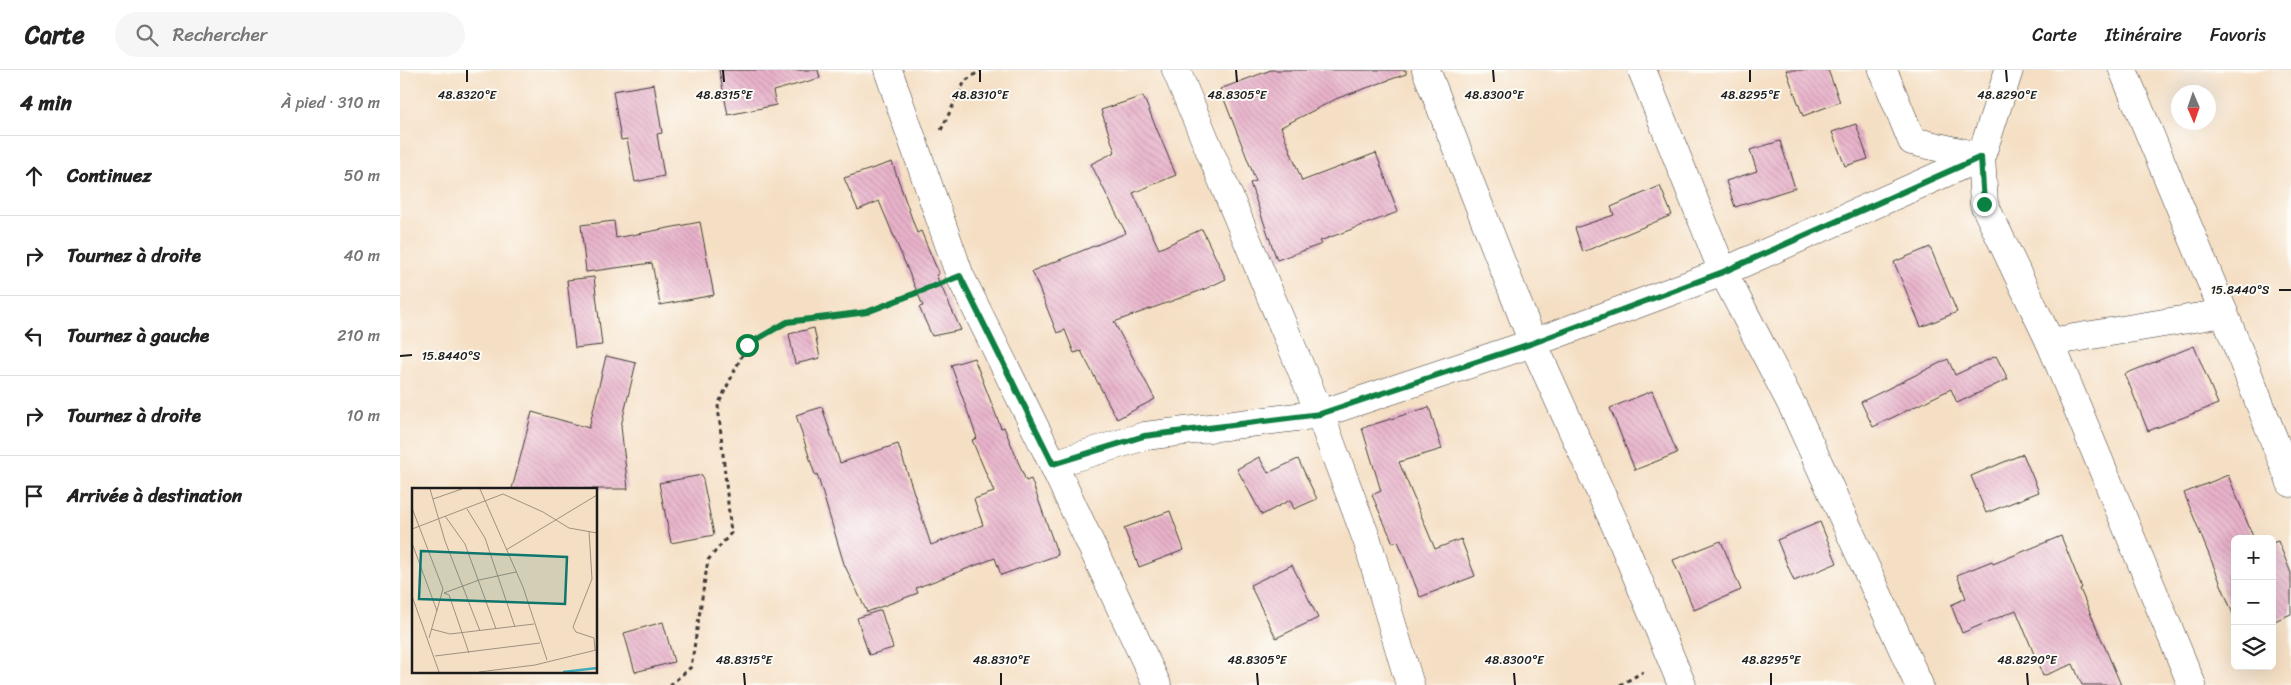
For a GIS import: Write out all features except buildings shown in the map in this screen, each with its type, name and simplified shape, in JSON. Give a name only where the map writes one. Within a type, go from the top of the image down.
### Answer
[{"type":"street","points":[[888,70],[960,276],[1053,464],[1157,685]]},
{"type":"street","points":[[1176,70],[1320,414],[1367,540],[1410,685]]},
{"type":"street","points":[[1426,70],[1533,343],[1618,530],[1682,685]]},
{"type":"street","points":[[1642,70],[1723,272],[1794,409],[1919,685]]},
{"type":"street","points":[[1883,70],[1912,141],[1981,157]]},
{"type":"street","points":[[2009,70],[1981,157],[1984,204],[2050,342],[2192,685]]},
{"type":"street","points":[[2123,70],[2224,313],[2291,483]]},
{"type":"street","points":[[1053,464],[1144,436],[1320,414],[1533,343],[1723,272],[1981,157]]},
{"type":"street","points":[[2050,342],[2224,313]]},
{"type":"path","points":[[922,168],[965,81],[981,70]]},
{"type":"path","points":[[670,685],[691,667],[708,560],[731,533],[718,405],[747,345],[787,322],[867,312],[960,276]]},
{"type":"route","points":[[747,345],[787,322],[867,312],[960,276],[1053,464],[1144,436],[1320,414],[1533,343],[1723,272],[1981,157],[1984,204]]}]
